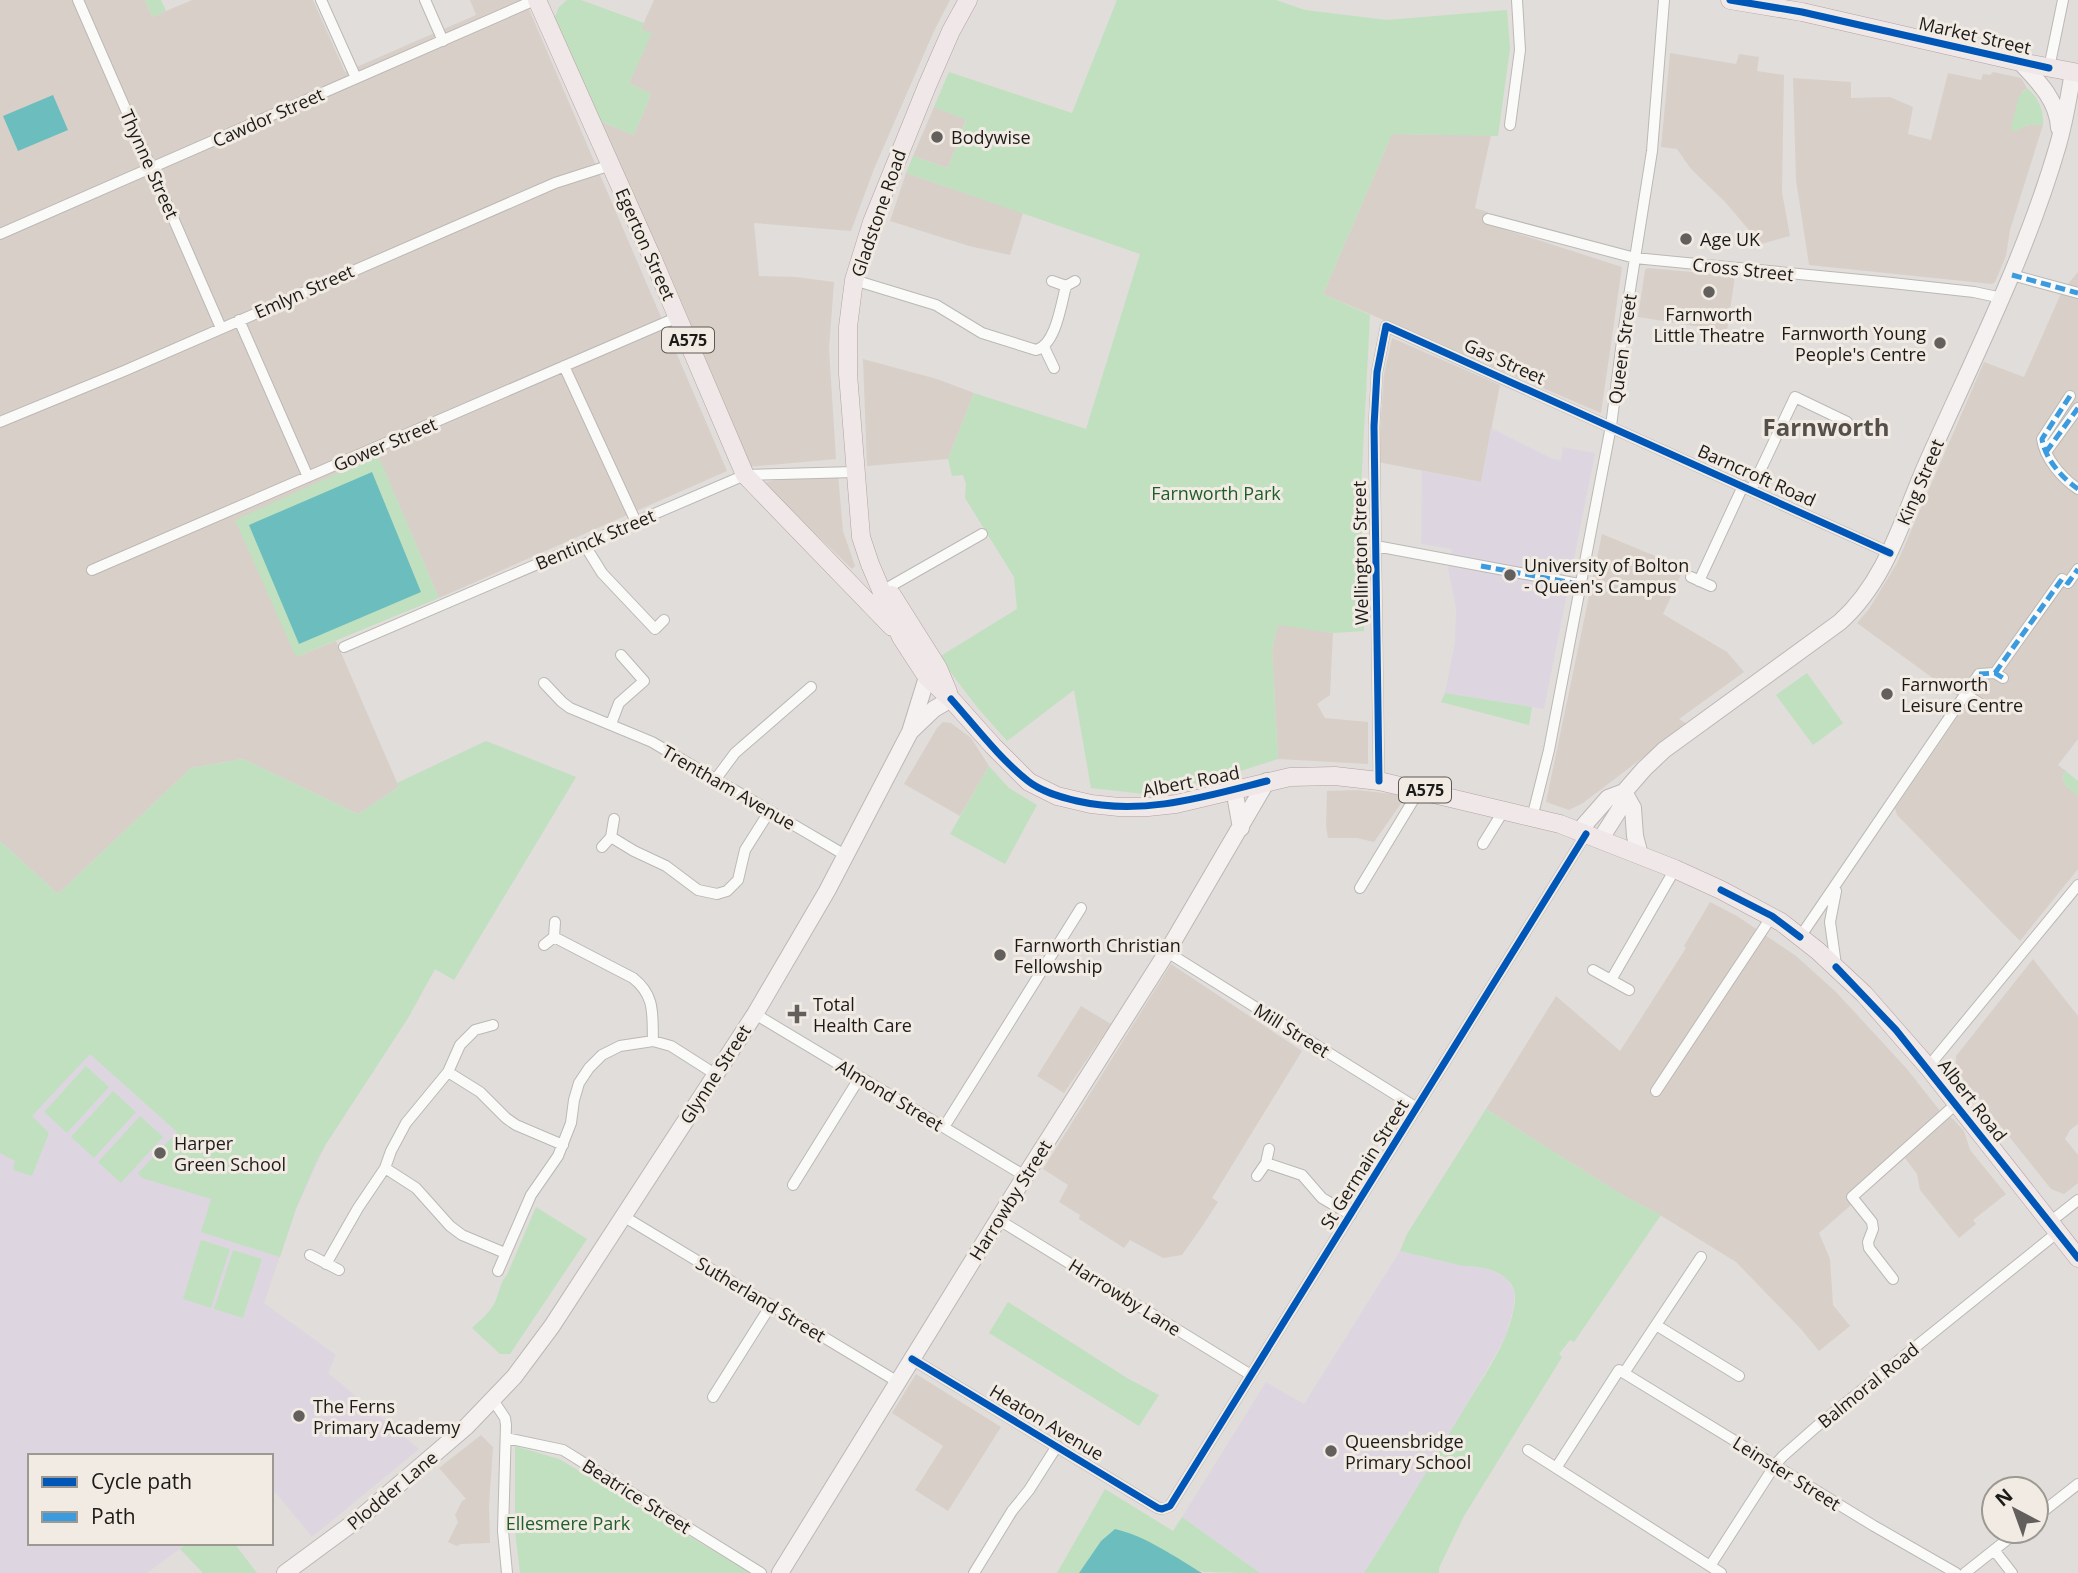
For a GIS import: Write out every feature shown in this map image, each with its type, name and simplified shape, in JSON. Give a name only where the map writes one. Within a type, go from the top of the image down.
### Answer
[{"type":"main road","name":"Egerton Street","points":[[536,0],[746,475],[901,637]]},
{"type":"main road","name":"Gladstone Road","points":[[951,699],[938,668],[870,564],[861,537],[848,374],[848,327],[854,280],[872,222],[951,31],[968,0]]},
{"type":"main road","name":"Market Street","points":[[1730,0],[1802,12],[2020,62],[2076,72]]},
{"type":"main road","name":"Gladstone Road","points":[[885,590],[901,637]]},
{"type":"main road","name":"A575","points":[[901,637],[927,677],[951,699]]},
{"type":"main road","name":"Albert Road","points":[[951,699],[1029,782],[1057,796],[1091,804],[1148,807],[1176,804],[1267,781],[1290,778],[1335,776],[1379,780],[1504,810],[1588,835],[1721,890],[1772,916],[1800,937],[1836,967],[1881,1012],[2078,1258]]},
{"type":"street","name":"Thynne Street","points":[[78,0],[221,328]]},
{"type":"street","points":[[321,0],[356,78]]},
{"type":"street","points":[[425,0],[443,41]]},
{"type":"street","name":"Cawdor Street","points":[[0,234],[536,0]]},
{"type":"street","points":[[1510,125],[1520,50],[1517,0]]},
{"type":"street","name":"Queen Street","points":[[1532,818],[1549,750],[1611,426],[1652,151],[1664,0]]},
{"type":"street","points":[[2049,68],[2063,0]]},
{"type":"street","points":[[2020,62],[2052,102],[2058,118],[2059,141]]},
{"type":"street","name":"King Street","points":[[1588,835],[1608,798],[1624,792],[1664,750],[1852,611],[1872,587],[1890,553],[2012,275],[2059,141],[2076,72]]},
{"type":"street","name":"Emlyn Street","points":[[0,422],[555,183],[611,165]]},
{"type":"street","name":"Cross Street","points":[[1488,219],[1635,258],[1974,292],[2002,298]]},
{"type":"street","points":[[2012,275],[2078,293]]},
{"type":"street","points":[[854,280],[936,305],[982,333],[1036,350],[1044,347],[1052,336],[1070,283],[1052,281]]},
{"type":"street","name":"Gower Street","points":[[92,570],[678,317]]},
{"type":"street","points":[[239,320],[308,477]]},
{"type":"street","name":"Gas Street","points":[[1386,326],[1611,426]]},
{"type":"street","name":"Wellington Street","points":[[1379,780],[1374,426],[1377,372],[1386,326]]},
{"type":"street","points":[[1044,347],[1054,368]]},
{"type":"street","points":[[564,366],[636,522]]},
{"type":"street","points":[[2070,396],[2042,439],[2046,452],[2063,479],[2078,489]]},
{"type":"street","points":[[1711,586],[1695,579],[1795,397],[1847,422]]},
{"type":"street","points":[[2046,452],[2078,408]]},
{"type":"street","name":"Barncroft Road","points":[[1611,426],[1890,553]]},
{"type":"street","name":"Bentinck Street","points":[[344,647],[746,475],[855,472]]},
{"type":"street","points":[[885,590],[982,534]]},
{"type":"street","points":[[584,544],[602,573],[655,629],[664,620]]},
{"type":"street","points":[[1376,546],[1579,584]]},
{"type":"street","points":[[1800,937],[1979,674],[1999,675],[2062,579],[2068,583],[2078,569]]},
{"type":"street","points":[[611,724],[619,703],[644,681],[621,655]]},
{"type":"street","name":"Glynne Street","points":[[494,1400],[552,1326],[755,1014],[827,891],[910,732],[927,677]]},
{"type":"street","name":"Trentham Avenue","points":[[544,682],[570,708],[652,742],[845,855]]},
{"type":"street","points":[[715,780],[735,753],[811,687]]},
{"type":"street","points":[[1965,694],[1982,705]]},
{"type":"street","name":"Glynne Street","points":[[910,732],[928,714],[951,699]]},
{"type":"street","name":"Harrowby Street","points":[[780,1573],[1024,1176],[1167,952],[1267,781]]},
{"type":"street","points":[[1234,789],[1241,828]]},
{"type":"street","points":[[1360,888],[1420,789]]},
{"type":"street","points":[[1624,792],[1633,808],[1635,836],[1640,855]]},
{"type":"street","name":"King Street","points":[[1588,835],[1621,807],[1624,792]]},
{"type":"street","points":[[1483,844],[1504,810]]},
{"type":"street","points":[[611,836],[634,851],[666,866],[698,890],[717,894],[727,891],[735,884],[740,875],[745,850],[769,812]]},
{"type":"street","points":[[602,847],[611,836],[614,819]]},
{"type":"street","name":"St Germain Street","points":[[1166,1508],[1588,835]]},
{"type":"street","points":[[1611,980],[1675,869]]},
{"type":"street","points":[[1836,967],[1830,922],[1837,885]]},
{"type":"street","points":[[1928,1068],[2078,886]]},
{"type":"street","points":[[944,1128],[1080,908]]},
{"type":"street","points":[[1656,1091],[1772,916]]},
{"type":"street","points":[[544,945],[554,937],[555,922]]},
{"type":"street","points":[[554,937],[643,985],[652,1006],[653,1041]]},
{"type":"street","name":"Mill Street","points":[[1167,952],[1416,1108]]},
{"type":"street","points":[[1593,970],[1629,990]]},
{"type":"street","name":"Almond Street","points":[[755,1014],[1024,1176]]},
{"type":"street","points":[[467,1019],[475,1030]]},
{"type":"street","points":[[326,1264],[385,1168],[391,1150],[406,1123],[448,1072],[460,1045],[475,1030],[493,1025]]},
{"type":"street","points":[[498,1271],[531,1195],[556,1161],[563,1145],[571,1123],[579,1083],[602,1055],[620,1046],[653,1041],[671,1046],[715,1074]]},
{"type":"street","points":[[448,1072],[480,1093],[516,1125],[563,1145]]},
{"type":"street","points":[[793,1185],[860,1077]]},
{"type":"street","points":[[1894,1279],[1869,1248],[1872,1222],[1852,1197],[1956,1104]]},
{"type":"street","points":[[1257,1176],[1266,1163],[1269,1149]]},
{"type":"street","points":[[1266,1163],[1302,1175],[1322,1198],[1350,1215]]},
{"type":"street","points":[[385,1168],[416,1188],[439,1216],[462,1235],[505,1253]]},
{"type":"street","points":[[802,1170],[814,1177]]},
{"type":"street","name":"Balmoral Road","points":[[1710,1566],[1783,1456],[2054,1227],[2078,1200]]},
{"type":"street","name":"Sutherland Street","points":[[623,1216],[898,1382]]},
{"type":"street","name":"Harrowby Lane","points":[[999,1220],[1251,1375]]},
{"type":"street","points":[[310,1255],[339,1270]]},
{"type":"street","points":[[1556,1468],[1701,1257]]},
{"type":"street","points":[[713,1398],[771,1305]]},
{"type":"street","points":[[1656,1325],[1739,1376]]},
{"type":"street","name":"Heaton Avenue","points":[[912,1359],[1158,1508],[1166,1508]]},
{"type":"street","name":"Leinster Street","points":[[1622,1371],[1874,1526],[1956,1573]]},
{"type":"street","points":[[494,1400],[505,1418],[503,1531],[507,1573]]},
{"type":"street","name":"Plodder Lane","points":[[285,1573],[361,1517],[494,1400]]},
{"type":"street","name":"Beatrice Street","points":[[506,1437],[563,1450],[761,1573]]},
{"type":"street","points":[[974,1573],[1057,1446]]},
{"type":"street","points":[[1528,1450],[1721,1573]]},
{"type":"street","points":[[2050,1506],[2078,1484]]},
{"type":"street","points":[[993,1543],[1005,1550]]},
{"type":"street","points":[[1965,1573],[2000,1545]]},
{"type":"street","points":[[1994,1550],[2012,1573]]},
{"type":"shaded area","points":[[0,0],[145,0],[152,17],[192,0],[313,0],[345,72],[476,15],[470,0],[525,0],[727,471],[439,598],[378,456],[296,657],[336,641],[399,787],[358,814],[243,759],[191,768],[58,894],[0,841]]},
{"type":"shaded area","points":[[654,0],[950,0],[874,169],[851,231],[754,223],[759,276],[834,282],[829,349],[836,459],[748,467],[599,121],[634,135],[651,94],[629,83],[651,34],[641,29]]},
{"type":"shaded area","points":[[1670,53],[1736,64],[1739,54],[1759,57],[1757,71],[1784,75],[1782,192],[1790,236],[1761,244],[1725,202],[1691,169],[1677,149],[1661,147]]},
{"type":"shaded area","points":[[1993,72],[2021,78],[2027,88],[2022,92],[2020,127],[2043,125],[2010,230],[2006,256],[1995,282],[1992,284],[1809,265],[1796,180],[1793,78],[1851,82],[1851,98],[1890,97],[1913,107],[1908,134],[1931,140],[1948,73],[1981,80],[1983,74],[1990,75]]},
{"type":"shaded area","name":"Bodywise","points":[[934,107],[966,119],[948,168],[913,156]]},
{"type":"shaded area","points":[[1392,134],[1491,135],[1475,208],[1488,212],[1485,223],[1622,267],[1601,413],[1323,294]]},
{"type":"shaded area","points":[[906,173],[1023,213],[1010,255],[969,246],[890,221]]},
{"type":"shaded area","points":[[1648,268],[1735,276],[1727,331],[1638,317],[1645,270]]},
{"type":"shaded area","points":[[2078,272],[2078,739],[2058,765],[2066,771],[2062,776],[2065,785],[2078,796],[2078,869],[2020,941],[1897,815],[1895,808],[1967,703],[1857,623],[1869,609],[1897,563],[1984,362],[2024,377],[2062,291]]},
{"type":"shaded area","points":[[1392,338],[1500,385],[1481,482],[1378,462],[1384,374]]},
{"type":"shaded area","points":[[863,359],[937,379],[974,393],[948,459],[867,466]]},
{"type":"shaded area","name":"University of Bolton - Queen's Campus","points":[[1491,428],[1553,459],[1561,460],[1563,447],[1595,453],[1544,709],[1445,693],[1455,642],[1456,609],[1448,568],[1452,549],[1421,544],[1422,471],[1481,482]]},
{"type":"shaded area","points":[[838,475],[843,531],[855,566],[852,569],[763,483]]},
{"type":"shaded area","points":[[1602,534],[1684,568],[1663,614],[1727,652],[1744,672],[1679,719],[1687,724],[1583,803],[1569,810],[1546,802]]},
{"type":"shaded area","points":[[1278,624],[1333,633],[1330,695],[1317,704],[1325,718],[1368,722],[1368,764],[1278,759],[1272,650]]},
{"type":"shaded area","points":[[943,722],[951,723],[971,738],[989,766],[960,816],[904,784]]},
{"type":"shaded area","name":"Harper Green School","points":[[486,741],[576,777],[454,980],[435,969],[408,1018],[326,1144],[296,1209],[264,1303],[336,1355],[328,1373],[419,1449],[312,1537],[273,1489],[273,1454],[28,1454],[28,1545],[185,1545],[147,1573],[0,1573],[0,974],[191,768],[243,759],[358,814],[399,787],[397,783]]},
{"type":"shaded area","points":[[1358,790],[1400,795],[1405,798],[1374,842],[1357,838],[1328,838],[1327,791]]},
{"type":"shaded area","points":[[1710,902],[1737,916],[1796,956],[1836,992],[1907,1069],[1940,1111],[1953,1119],[1964,1131],[1970,1150],[2006,1194],[1973,1220],[1976,1224],[1959,1238],[1920,1190],[1917,1174],[1905,1158],[1819,1233],[1830,1259],[1833,1305],[1850,1326],[1819,1351],[1736,1262],[1624,1196],[1486,1109],[1556,996],[1620,1051],[1686,948],[1684,946]]},
{"type":"shaded area","points":[[2033,959],[2078,1016],[2078,1124],[2070,1130],[2065,1139],[2078,1155],[2078,1183],[2064,1194],[2051,1189],[1956,1070],[1956,1056]]},
{"type":"shaded area","points":[[1171,964],[1302,1051],[1212,1198],[1218,1202],[1201,1228],[1182,1255],[1163,1258],[1130,1240],[1124,1248],[1079,1219],[1080,1215],[1059,1202],[1068,1185],[1043,1169]]},
{"type":"shaded area","points":[[1081,1006],[1111,1024],[1064,1093],[1037,1076]]},
{"type":"shaded area","name":"Queensbridge Primary School","points":[[1400,1251],[1463,1266],[1473,1265],[1508,1279],[1515,1293],[1504,1340],[1412,1498],[1364,1573],[1260,1573],[1182,1517],[1266,1382],[1304,1404]]},
{"type":"shaded area","points":[[916,1374],[1001,1427],[948,1511],[915,1490],[943,1446],[892,1413]]},
{"type":"shaded area","points":[[481,1435],[493,1447],[489,1506],[490,1543],[457,1546],[448,1542],[458,1522],[455,1515],[462,1501],[466,1499],[439,1468]]},
{"type":"green space","points":[[145,0],[161,0],[166,11],[152,17]]},
{"type":"green space","points":[[567,0],[581,0],[644,23],[641,29],[652,33],[629,83],[651,94],[634,135],[599,121],[554,19],[559,7]]},
{"type":"green space","name":"Farnworth Park","points":[[1117,0],[1276,0],[1305,10],[1387,20],[1507,10],[1510,48],[1498,136],[1392,134],[1323,294],[1370,315],[1361,489],[1364,631],[1333,633],[1278,625],[1272,650],[1278,759],[1162,796],[1091,788],[1074,690],[1007,741],[939,657],[1017,609],[1014,577],[965,498],[966,484],[963,475],[952,476],[948,459],[974,393],[1086,429],[1140,254],[906,173],[913,156],[948,168],[966,120],[934,107],[949,72],[1072,113]]},
{"type":"green space","points":[[2027,88],[2039,104],[2043,125],[2027,125],[2014,132],[2011,128],[2019,96]]},
{"type":"green space","points":[[378,455],[439,598],[296,657],[235,520]]},
{"type":"green space","points":[[1807,673],[1843,723],[1813,745],[1776,695]]},
{"type":"green space","points":[[1445,693],[1532,707],[1529,725],[1441,702]]},
{"type":"green space","name":"Harper Green School","points":[[486,741],[576,777],[454,980],[435,969],[408,1018],[326,1144],[296,1209],[280,1257],[201,1232],[211,1199],[142,1178],[138,1173],[177,1132],[90,1054],[32,1116],[49,1133],[32,1176],[13,1170],[15,1161],[0,1153],[0,841],[58,894],[191,768],[243,759],[358,814],[399,787],[397,783]]},
{"type":"green space","points":[[989,766],[1009,788],[1037,805],[1005,864],[950,834]]},
{"type":"green space","points":[[2066,771],[2078,781],[2078,796],[2065,785],[2062,776]]},
{"type":"green space","points":[[86,1066],[109,1087],[67,1133],[44,1112]]},
{"type":"green space","points":[[113,1091],[136,1112],[94,1158],[71,1137]]},
{"type":"green space","points":[[1486,1109],[1624,1196],[1661,1215],[1574,1342],[1570,1340],[1559,1354],[1562,1357],[1464,1516],[1439,1573],[1364,1573],[1490,1367],[1512,1317],[1515,1294],[1513,1286],[1502,1275],[1487,1269],[1400,1251],[1407,1234]]},
{"type":"green space","points":[[140,1116],[163,1137],[121,1183],[98,1162]]},
{"type":"green space","points":[[536,1207],[587,1239],[510,1354],[500,1354],[472,1328],[495,1302]]},
{"type":"green space","points":[[201,1240],[230,1249],[211,1308],[183,1299]]},
{"type":"green space","points":[[233,1250],[262,1259],[243,1318],[214,1309]]},
{"type":"green space","points":[[1008,1302],[1127,1378],[1159,1395],[1139,1426],[989,1333]]},
{"type":"green space","name":"Ellesmere Park","points":[[515,1446],[559,1459],[751,1573],[520,1573],[515,1531]]},
{"type":"green space","points":[[1105,1489],[1173,1531],[1182,1517],[1260,1573],[1199,1571],[1138,1537],[1115,1529],[1101,1541],[1079,1573],[1057,1573]]},
{"type":"green space","points":[[185,1545],[236,1545],[257,1573],[203,1573],[180,1549]]},
{"type":"water","points":[[53,95],[68,130],[18,151],[3,116]]},
{"type":"water","points":[[372,472],[421,592],[299,644],[249,525]]},
{"type":"water","points":[[1115,1529],[1149,1542],[1202,1573],[1079,1573],[1101,1541]]},
{"type":"marked path","points":[[2012,275],[2078,293]]},
{"type":"marked path","points":[[2070,396],[2042,439],[2055,467],[2078,489]]},
{"type":"marked path","points":[[2046,452],[2078,408]]},
{"type":"marked path","points":[[1481,566],[1579,584]]},
{"type":"marked path","points":[[1995,673],[2062,579],[2068,583],[2078,569]]},
{"type":"marked path","points":[[1979,674],[1995,673],[2003,678]]},
{"type":"cycle path","points":[[1730,0],[1802,12],[2049,68]]},
{"type":"cycle path","points":[[1379,781],[1374,426],[1377,372],[1386,326],[1890,553]]},
{"type":"cycle path","points":[[951,699],[1017,772],[1033,785],[1058,796],[1102,805],[1150,805],[1173,803],[1267,781]]},
{"type":"cycle path","points":[[912,1359],[1158,1508],[1170,1506],[1586,834]]},
{"type":"cycle path","points":[[1721,890],[1772,916],[1800,937]]},
{"type":"cycle path","points":[[1836,967],[1896,1030],[2078,1258]]},
{"type":"place","name":"Bodywise","points":[[937,137]]},
{"type":"place","name":"Age UK","points":[[1686,239]]},
{"type":"place","name":"Farnworth Little Theatre","points":[[1709,292]]},
{"type":"place","name":"Farnworth Young People's Centre","points":[[1940,343]]},
{"type":"place","name":"University of Bolton - Queen's Campus","points":[[1510,575]]},
{"type":"place","name":"Farnworth Leisure Centre","points":[[1887,694]]},
{"type":"place","name":"Farnworth Christian Fellowship","points":[[1000,955]]},
{"type":"place","name":"Total Health Care","points":[[797,1014]]},
{"type":"place","name":"Harper Green School","points":[[160,1153]]},
{"type":"place","name":"The Ferns Primary Academy","points":[[299,1416]]},
{"type":"place","name":"Queensbridge Primary School","points":[[1331,1451]]},
{"type":"district","name":"Farnworth","points":[[1826,426]]}]
